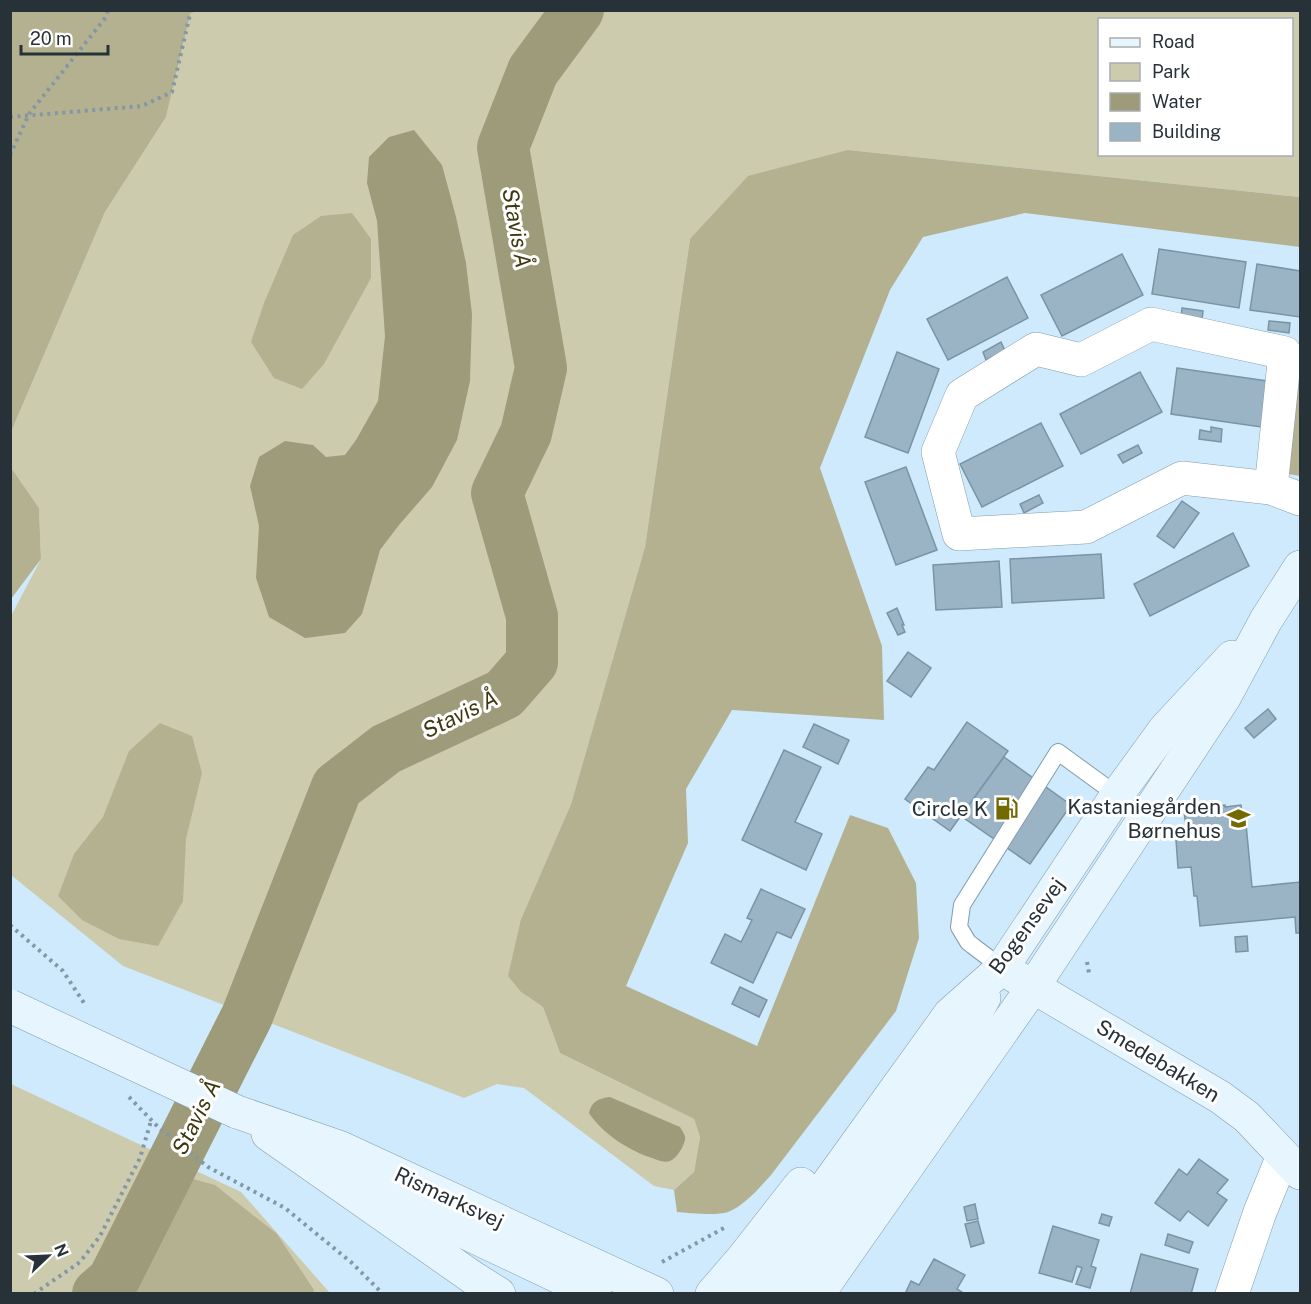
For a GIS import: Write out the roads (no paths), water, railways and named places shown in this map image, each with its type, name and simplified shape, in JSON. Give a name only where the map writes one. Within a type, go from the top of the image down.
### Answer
[{"type":"main road","name":"Bogensevej","points":[[819,1293],[1033,987],[1224,698],[1266,620],[1300,567]]},
{"type":"main road","name":"Bogensevej","points":[[752,1293],[767,1268],[950,1014],[1002,968],[1117,795],[1165,729],[1266,620]]},
{"type":"main road","name":"Smedebakken","points":[[1002,968],[1220,1097],[1247,1118],[1292,1164]]},
{"type":"main road","points":[[788,1293],[949,1060],[1002,968]]},
{"type":"main road","name":"Rismarksvej","points":[[10,1006],[237,1112],[339,1147],[642,1287]]},
{"type":"main road","points":[[712,1293],[743,1258],[908,1047],[950,1014]]},
{"type":"main road","points":[[237,1112],[498,1293]]},
{"type":"main road","points":[[237,1112],[403,1203],[595,1293]]},
{"type":"main road","name":"Rismarksvej","points":[[237,1112],[400,1214],[546,1293]]},
{"type":"street","points":[[1150,324],[1285,353],[1286,494],[1182,478],[1086,527],[958,534],[938,452],[962,395],[1036,349],[1081,360],[1150,324]]},
{"type":"street","points":[[1232,1293],[1260,1212],[1292,1164]]},
{"type":"lane","points":[[1002,968],[973,946],[959,927],[962,905],[1058,752],[1117,795]]},
{"type":"water","points":[[414,130],[442,165],[456,217],[466,263],[472,314],[470,381],[457,440],[432,487],[380,550],[362,614],[345,633],[305,638],[269,617],[256,578],[259,526],[250,486],[259,457],[285,441],[313,445],[326,457],[345,455],[378,401],[385,336],[377,221],[367,183],[369,157],[389,137]]},
{"type":"water","points":[[610,1097],[680,1127],[685,1139],[677,1156],[665,1162],[643,1155],[601,1128],[589,1113],[596,1101]]},
{"type":"waterway","name":"Stavis Å","points":[[98,1294],[113,1281],[247,1016],[337,787],[386,749],[504,694],[532,662],[532,616],[497,493],[526,433],[541,368],[503,147],[533,71],[578,10]]},
{"type":"place","name":"Circle K","points":[[1006,809]]},
{"type":"place","name":"Kastaniegården Børnehus","points":[[1239,819]]}]
